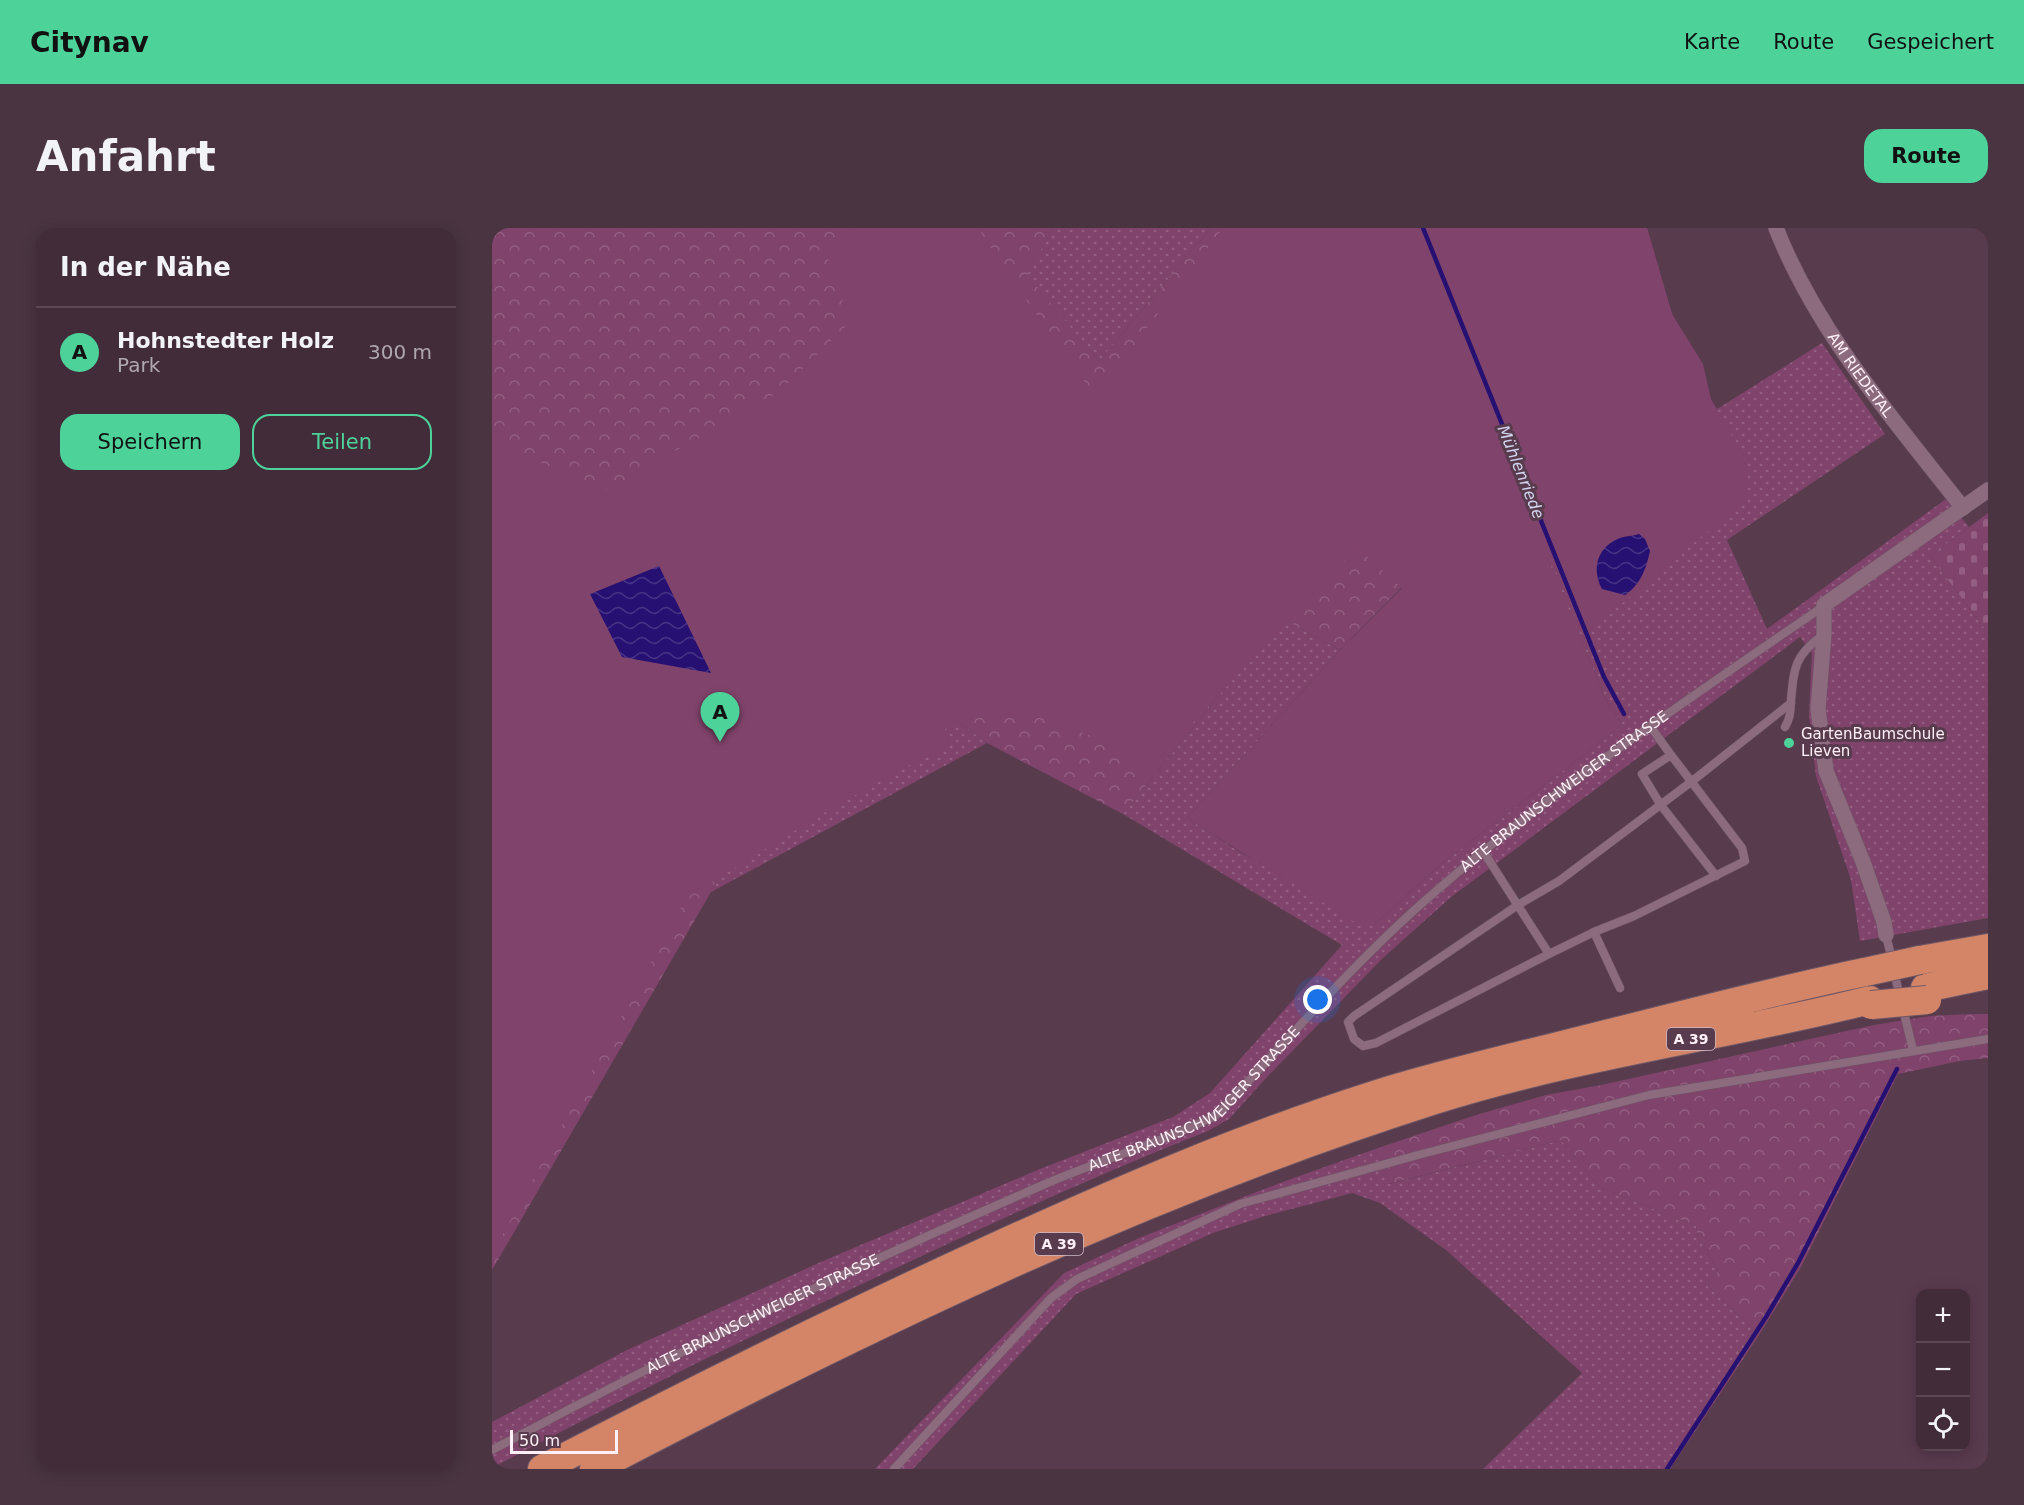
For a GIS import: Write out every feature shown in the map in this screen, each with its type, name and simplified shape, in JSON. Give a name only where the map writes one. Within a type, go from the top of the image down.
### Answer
[{"type":"highway","name":"A 39","points":[[542,1469],[763,1355],[885,1297],[1158,1175],[1304,1119],[1375,1095],[1446,1075],[1770,992],[1988,948]]},
{"type":"highway","name":"A 39","points":[[594,1469],[775,1376],[896,1318],[1167,1197],[1278,1154],[1436,1100],[1545,1069],[1836,1008],[1926,994],[1988,975]]},
{"type":"highway","points":[[1926,994],[1988,995]]},
{"type":"street","name":"AM RIEDETAL","points":[[1776,228],[1816,308],[1866,383],[1963,508]]},
{"type":"street","name":"ALTE BRAUNSCHWEIGER STRASSE","points":[[1824,605],[1988,490]]},
{"type":"street","points":[[1824,605],[1818,710],[1826,771],[1863,862],[1884,922],[1886,935]]},
{"type":"lane","name":"ALTE BRAUNSCHWEIGER STRASSE","points":[[492,1450],[619,1382],[832,1281],[1044,1184],[1211,1118],[1220,1112],[1375,946],[1483,851],[1650,726],[1824,605]]},
{"type":"lane","points":[[1785,728],[1791,716],[1796,664],[1808,646],[1824,634]]},
{"type":"lane","points":[[1650,726],[1691,782],[1742,848],[1744,861],[1634,916],[1549,954],[1376,1043],[1363,1046],[1354,1039],[1348,1022],[1354,1016],[1518,905],[1559,881],[1691,782],[1791,703]]},
{"type":"lane","points":[[1671,755],[1642,774],[1660,804],[1716,876]]},
{"type":"lane","points":[[1483,851],[1549,954]]},
{"type":"lane","points":[[1594,932],[1620,988]]},
{"type":"lane","points":[[1886,935],[1913,1050]]},
{"type":"lane","points":[[894,1469],[1051,1298],[1077,1279],[1240,1204],[1649,1095],[1988,1039]]},
{"type":"green space","points":[[492,228],[1053,228],[1027,275],[1099,361],[1211,228],[1410,228],[1513,474],[1340,650],[1282,618],[1123,814],[987,743],[960,723],[935,720],[729,855],[711,892],[492,1270]]},
{"type":"green space","points":[[856,228],[978,228],[1004,269],[1088,387],[1116,369],[1223,228],[1647,228],[1672,314],[1703,364],[1711,399],[1744,456],[1745,500],[1583,636],[1551,559],[1549,561],[1605,698],[1623,725],[1440,865],[1373,926],[1360,926],[1187,818],[1340,650],[1402,588],[1357,547],[1147,772],[1091,736],[1045,718],[969,717],[945,729],[949,748],[915,762],[832,808],[686,898],[492,1254],[492,444],[612,491],[627,478],[778,393],[850,322],[827,256]]},
{"type":"green space","points":[[1053,228],[1211,228],[1099,361],[1026,275]]},
{"type":"green space","points":[[1410,228],[1647,228],[1672,314],[1698,421],[1822,343],[1885,434],[1727,540],[1767,629],[1946,499],[1969,527],[1930,556],[1988,633],[1988,918],[1860,941],[1851,880],[1816,776],[1809,714],[1812,653],[1800,637],[1451,897],[1383,958],[1229,1119],[1208,1131],[1042,1201],[830,1299],[636,1393],[492,1468],[492,1422],[627,1350],[823,1261],[1040,1169],[1173,1117],[1210,1093],[1342,945],[1123,814],[1282,618],[1340,650],[1187,818],[1240,852],[1373,926],[1440,865],[1623,725],[1605,698]]},
{"type":"green space","points":[[1988,513],[1988,633],[1930,556]]},
{"type":"green space","points":[[935,720],[960,723],[987,743],[711,892],[729,855]]},
{"type":"green space","points":[[1988,1014],[1988,1058],[1960,1061],[1898,1074],[1801,1267],[1759,1335],[1706,1284],[1718,1271],[1698,1237],[1696,1226],[1602,1188],[1561,1140],[1388,1184],[1375,1149],[1476,1115],[1546,1095],[1874,1025],[1930,1016]]},
{"type":"green space","points":[[1561,1140],[1602,1188],[1696,1226],[1698,1237],[1718,1271],[1706,1284],[1759,1335],[1670,1469],[1483,1469],[1582,1373],[1446,1250],[1380,1203],[1352,1193],[1262,1217],[1213,1233],[1076,1294],[913,1469],[875,1469],[1064,1273],[1139,1238],[1375,1149],[1389,1184]]},
{"type":"water","points":[[1639,534],[1645,539],[1650,551],[1645,570],[1639,581],[1625,595],[1602,589],[1597,574],[1598,559],[1601,553],[1612,542],[1620,538]]},
{"type":"water","points":[[659,566],[711,673],[622,657],[590,594]]},
{"type":"waterway","name":"Mühlenriede","points":[[1423,228],[1604,677],[1624,714]]},
{"type":"waterway","points":[[1667,1469],[1766,1317],[1798,1263],[1897,1069]]},
{"type":"place","name":"Hohnstedter Holz","points":[[720,742]]},
{"type":"place","name":"GartenBaumschule Lieven","points":[[1789,743]]}]
